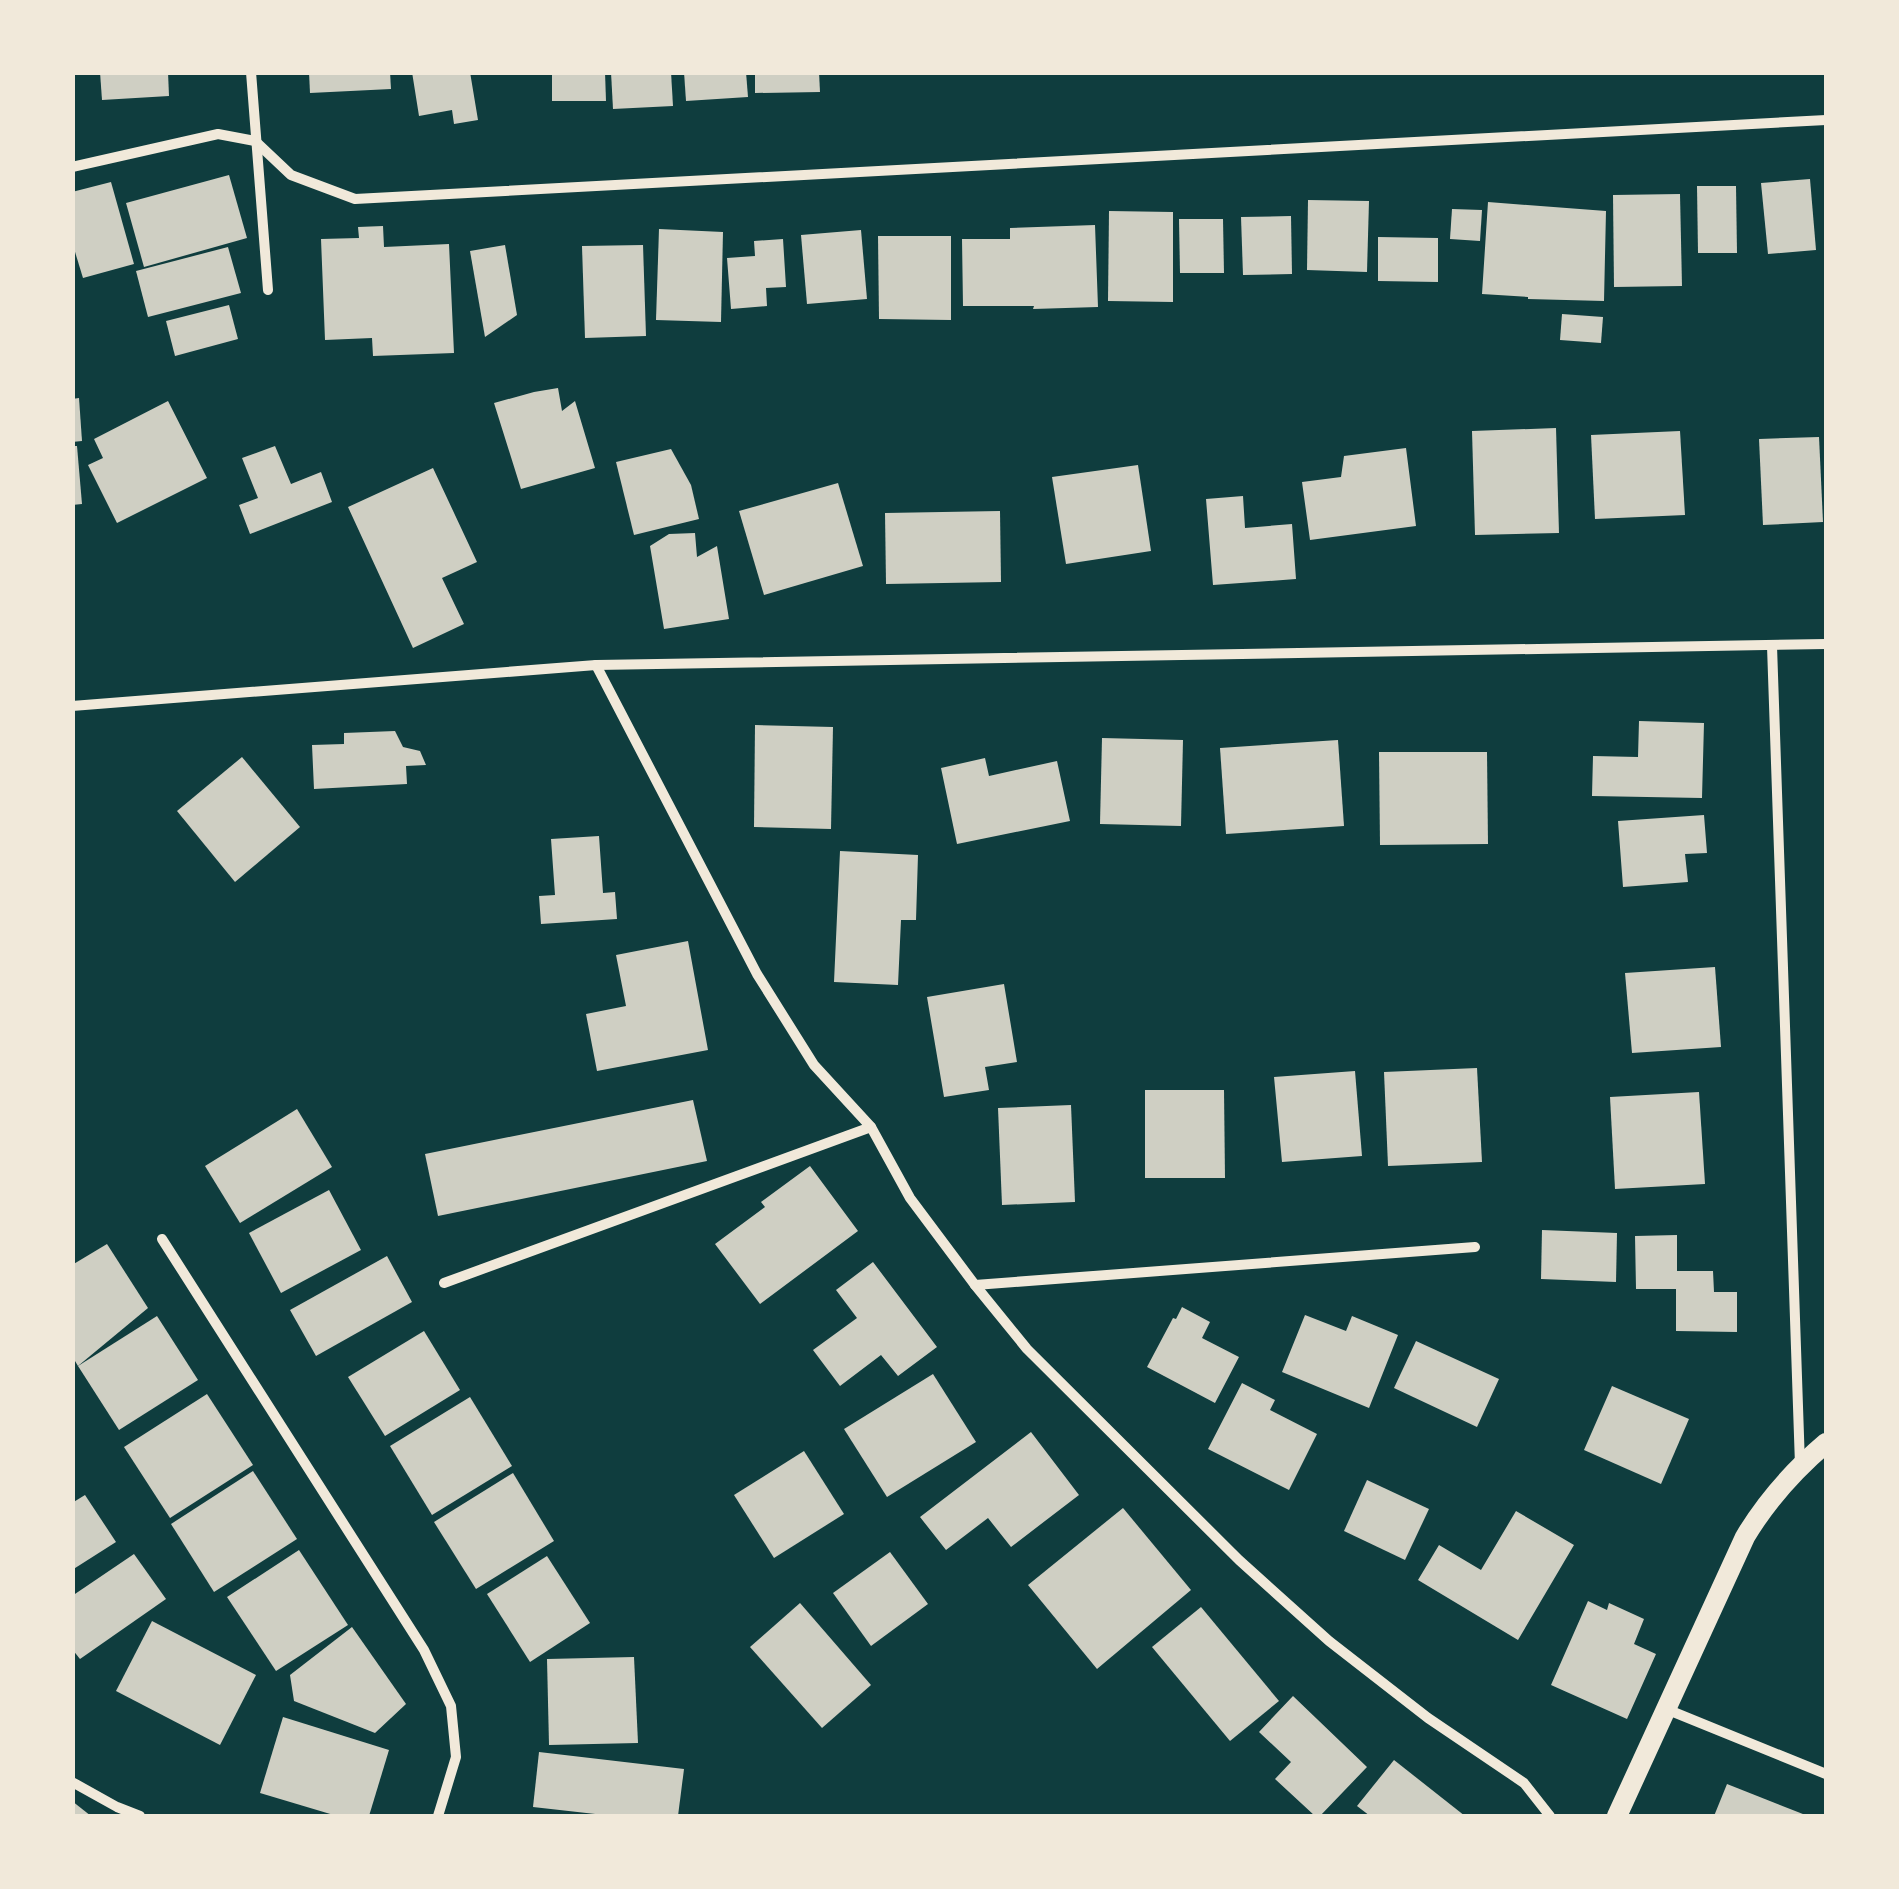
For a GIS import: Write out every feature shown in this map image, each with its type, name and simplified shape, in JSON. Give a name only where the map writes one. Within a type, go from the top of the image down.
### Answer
[{"type":"main road","points":[[1616,1816],[1759,1513],[1826,1443]]},
{"type":"street","points":[[251,72],[268,290]]},
{"type":"street","points":[[72,167],[218,134],[255,141],[291,175],[355,198],[1826,120]]},
{"type":"street","points":[[72,706],[596,665],[1826,644]]},
{"type":"street","points":[[1772,646],[1800,1466]]},
{"type":"street","points":[[596,665],[757,974],[814,1065],[871,1127],[910,1198],[975,1285],[1040,1362],[1239,1560],[1343,1652],[1428,1718],[1524,1783],[1550,1816]]},
{"type":"street","points":[[444,1283],[871,1127]]},
{"type":"street","points":[[162,1239],[424,1650],[451,1706],[456,1758],[438,1816]]},
{"type":"street","points":[[975,1285],[1475,1247]]},
{"type":"street","points":[[1665,1708],[1826,1774]]},
{"type":"street","points":[[72,1782],[140,1816]]},
{"type":"building","points":[[100,72],[168,72],[169,96],[102,100]]},
{"type":"building","points":[[309,72],[390,72],[391,89],[310,93]]},
{"type":"building","points":[[412,72],[470,72],[478,120],[454,124],[452,110],[419,116]]},
{"type":"building","points":[[552,72],[605,72],[606,101],[552,101]]},
{"type":"building","points":[[611,72],[671,72],[673,106],[613,109]]},
{"type":"building","points":[[684,72],[746,72],[748,97],[686,101]]},
{"type":"building","points":[[755,72],[819,72],[820,92],[755,93]]},
{"type":"building","points":[[229,175],[247,238],[144,267],[126,203]]},
{"type":"building","points":[[1810,179],[1816,250],[1768,254],[1761,183]]},
{"type":"building","points":[[111,182],[134,264],[83,278],[72,242],[72,192]]},
{"type":"building","points":[[1697,186],[1736,186],[1737,253],[1698,253]]},
{"type":"building","points":[[1680,194],[1682,286],[1614,287],[1613,195]]},
{"type":"building","points":[[1308,200],[1369,201],[1367,272],[1307,270]]},
{"type":"building","points":[[1488,202],[1606,211],[1604,301],[1482,294]]},
{"type":"building","points":[[1452,209],[1482,210],[1480,241],[1450,239]]},
{"type":"building","points":[[1109,211],[1173,212],[1173,302],[1108,301]]},
{"type":"building","points":[[1291,216],[1292,274],[1243,275],[1241,217]]},
{"type":"building","points":[[1179,219],[1223,219],[1224,273],[1180,273]]},
{"type":"building","points":[[1095,225],[1098,307],[963,306],[962,239],[1010,239],[1010,228]]},
{"type":"building","points":[[383,226],[384,247],[449,244],[454,353],[373,356],[372,338],[325,340],[321,239],[359,238],[358,227]]},
{"type":"building","points":[[659,229],[723,232],[721,322],[656,320]]},
{"type":"building","points":[[861,230],[867,299],[807,304],[801,235]]},
{"type":"building","points":[[878,236],[951,236],[951,320],[879,319]]},
{"type":"building","points":[[1378,237],[1438,238],[1438,282],[1378,281]]},
{"type":"building","points":[[783,239],[786,287],[766,288],[767,306],[731,309],[727,258],[755,256],[754,241]]},
{"type":"building","points":[[505,245],[517,315],[485,337],[470,251]]},
{"type":"building","points":[[643,245],[646,336],[585,338],[582,246]]},
{"type":"building","points":[[228,247],[241,293],[148,317],[136,271]]},
{"type":"building","points":[[229,305],[238,339],[175,356],[166,321]]},
{"type":"building","points":[[1562,314],[1603,317],[1601,343],[1560,340]]},
{"type":"building","points":[[558,388],[562,411],[575,401],[595,468],[521,489],[494,403]]},
{"type":"building","points":[[79,398],[82,441],[72,442],[72,399]]},
{"type":"building","points":[[168,401],[207,478],[117,523],[88,465],[103,458],[94,439]]},
{"type":"building","points":[[1556,428],[1559,533],[1475,535],[1472,431]]},
{"type":"building","points":[[1680,431],[1685,515],[1595,519],[1591,435]]},
{"type":"building","points":[[1819,437],[1823,522],[1763,525],[1759,439]]},
{"type":"building","points":[[72,446],[77,446],[82,504],[72,505]]},
{"type":"building","points":[[275,446],[291,484],[321,472],[332,502],[250,534],[239,505],[258,498],[242,458]]},
{"type":"building","points":[[1406,448],[1416,526],[1310,540],[1302,482],[1341,477],[1344,456]]},
{"type":"building","points":[[671,449],[691,485],[699,519],[634,535],[616,462]]},
{"type":"building","points":[[1138,465],[1151,551],[1066,564],[1052,477]]},
{"type":"building","points":[[433,468],[477,562],[442,578],[464,624],[413,648],[348,507]]},
{"type":"building","points":[[838,483],[863,566],[764,595],[739,511]]},
{"type":"building","points":[[1243,496],[1245,528],[1292,524],[1296,579],[1213,585],[1206,499]]},
{"type":"building","points":[[1000,511],[1001,582],[886,584],[885,513]]},
{"type":"building","points":[[695,533],[697,557],[717,546],[729,619],[664,629],[650,546],[669,534]]},
{"type":"building","points":[[1639,721],[1704,723],[1702,798],[1592,796],[1593,756],[1638,757]]},
{"type":"building","points":[[755,725],[833,727],[831,829],[754,827]]},
{"type":"building","points":[[395,731],[403,747],[420,751],[426,765],[406,766],[407,784],[314,789],[312,745],[344,744],[344,733]]},
{"type":"building","points":[[1102,738],[1183,740],[1181,826],[1100,824]]},
{"type":"building","points":[[1338,740],[1344,826],[1226,834],[1220,748]]},
{"type":"building","points":[[1379,752],[1487,752],[1488,844],[1380,845]]},
{"type":"building","points":[[242,757],[300,827],[235,882],[177,811]]},
{"type":"building","points":[[985,758],[989,776],[1057,761],[1070,821],[957,844],[941,768]]},
{"type":"building","points":[[1704,815],[1707,853],[1685,854],[1688,882],[1623,887],[1618,821]]},
{"type":"building","points":[[599,836],[603,893],[615,892],[617,919],[541,924],[539,896],[555,895],[551,839]]},
{"type":"building","points":[[840,851],[918,855],[916,920],[901,920],[898,985],[834,982]]},
{"type":"building","points":[[688,941],[708,1050],[597,1071],[586,1014],[626,1006],[616,955]]},
{"type":"building","points":[[1715,967],[1721,1047],[1632,1053],[1625,973]]},
{"type":"building","points":[[1004,984],[1017,1062],[985,1067],[989,1090],[944,1097],[927,997]]},
{"type":"building","points":[[1477,1068],[1482,1162],[1388,1166],[1384,1072]]},
{"type":"building","points":[[1355,1071],[1362,1156],[1282,1162],[1274,1077]]},
{"type":"building","points":[[1145,1090],[1224,1090],[1225,1178],[1145,1178]]},
{"type":"building","points":[[1699,1092],[1705,1184],[1615,1189],[1610,1097]]},
{"type":"building","points":[[693,1100],[707,1161],[438,1216],[425,1154]]},
{"type":"building","points":[[1071,1105],[1075,1202],[1002,1205],[998,1108]]},
{"type":"building","points":[[297,1109],[332,1167],[240,1223],[205,1166]]},
{"type":"building","points":[[810,1166],[858,1231],[760,1304],[715,1244],[765,1207],[761,1202]]},
{"type":"building","points":[[329,1190],[361,1250],[281,1293],[249,1233]]},
{"type":"building","points":[[1542,1230],[1617,1233],[1616,1282],[1541,1279]]},
{"type":"building","points":[[1677,1235],[1677,1271],[1713,1271],[1714,1292],[1737,1292],[1737,1332],[1676,1331],[1676,1289],[1636,1289],[1635,1236]]},
{"type":"building","points":[[107,1244],[148,1308],[78,1366],[72,1356],[72,1265]]},
{"type":"building","points":[[387,1256],[412,1302],[316,1356],[290,1310]]},
{"type":"building","points":[[873,1262],[937,1347],[898,1376],[881,1355],[840,1386],[813,1350],[857,1318],[836,1290]]},
{"type":"building","points":[[1182,1307],[1210,1322],[1202,1338],[1239,1357],[1215,1403],[1147,1367]]},
{"type":"building","points":[[1305,1315],[1346,1331],[1352,1316],[1398,1335],[1369,1408],[1282,1372]]},
{"type":"building","points":[[157,1316],[198,1380],[119,1430],[78,1366]]},
{"type":"building","points":[[424,1331],[460,1390],[385,1436],[348,1377]]},
{"type":"building","points":[[1416,1341],[1499,1379],[1477,1427],[1394,1388]]},
{"type":"building","points":[[933,1374],[976,1442],[887,1497],[844,1429]]},
{"type":"building","points":[[1242,1383],[1275,1400],[1270,1410],[1317,1434],[1289,1490],[1208,1449]]},
{"type":"building","points":[[1612,1386],[1689,1419],[1661,1484],[1584,1450]]},
{"type":"building","points":[[207,1394],[253,1465],[170,1518],[124,1447]]},
{"type":"building","points":[[470,1397],[512,1466],[432,1515],[390,1446]]},
{"type":"building","points":[[1031,1432],[1079,1495],[1011,1547],[988,1518],[946,1550],[920,1517]]},
{"type":"building","points":[[804,1451],[844,1514],[774,1558],[734,1495]]},
{"type":"building","points":[[253,1471],[297,1539],[214,1592],[171,1524]]},
{"type":"building","points":[[513,1473],[554,1541],[476,1589],[434,1522]]},
{"type":"building","points":[[1367,1480],[1429,1509],[1405,1560],[1344,1531]]},
{"type":"building","points":[[85,1495],[116,1542],[72,1570],[72,1503]]},
{"type":"building","points":[[1123,1508],[1191,1590],[1097,1669],[1028,1585]]},
{"type":"building","points":[[1516,1511],[1574,1545],[1518,1640],[1418,1580],[1439,1545],[1481,1570]]},
{"type":"building","points":[[299,1550],[348,1625],[276,1671],[227,1597]]},
{"type":"building","points":[[890,1552],[928,1604],[871,1646],[833,1593]]},
{"type":"building","points":[[134,1554],[166,1599],[80,1659],[72,1649],[72,1596]]},
{"type":"building","points":[[547,1556],[590,1623],[530,1662],[487,1594]]},
{"type":"building","points":[[1588,1601],[1607,1610],[1609,1603],[1644,1619],[1634,1644],[1656,1654],[1627,1719],[1551,1685]]},
{"type":"building","points":[[800,1603],[871,1685],[822,1728],[750,1647]]},
{"type":"building","points":[[1201,1607],[1279,1701],[1230,1741],[1152,1647]]},
{"type":"building","points":[[152,1621],[256,1675],[220,1745],[116,1691]]},
{"type":"building","points":[[352,1627],[406,1704],[375,1733],[294,1701],[290,1675]]},
{"type":"building","points":[[634,1657],[638,1743],[549,1745],[547,1659]]},
{"type":"building","points":[[1293,1696],[1367,1767],[1320,1816],[1315,1816],[1275,1779],[1291,1762],[1259,1732]]},
{"type":"building","points":[[283,1717],[389,1750],[369,1816],[337,1816],[260,1793]]},
{"type":"building","points":[[539,1752],[684,1769],[678,1816],[613,1816],[533,1807]]},
{"type":"building","points":[[1394,1760],[1465,1816],[1370,1816],[1357,1806]]},
{"type":"building","points":[[1727,1784],[1808,1816],[1714,1816]]},
{"type":"building","points":[[72,1801],[91,1816],[72,1816]]}]
